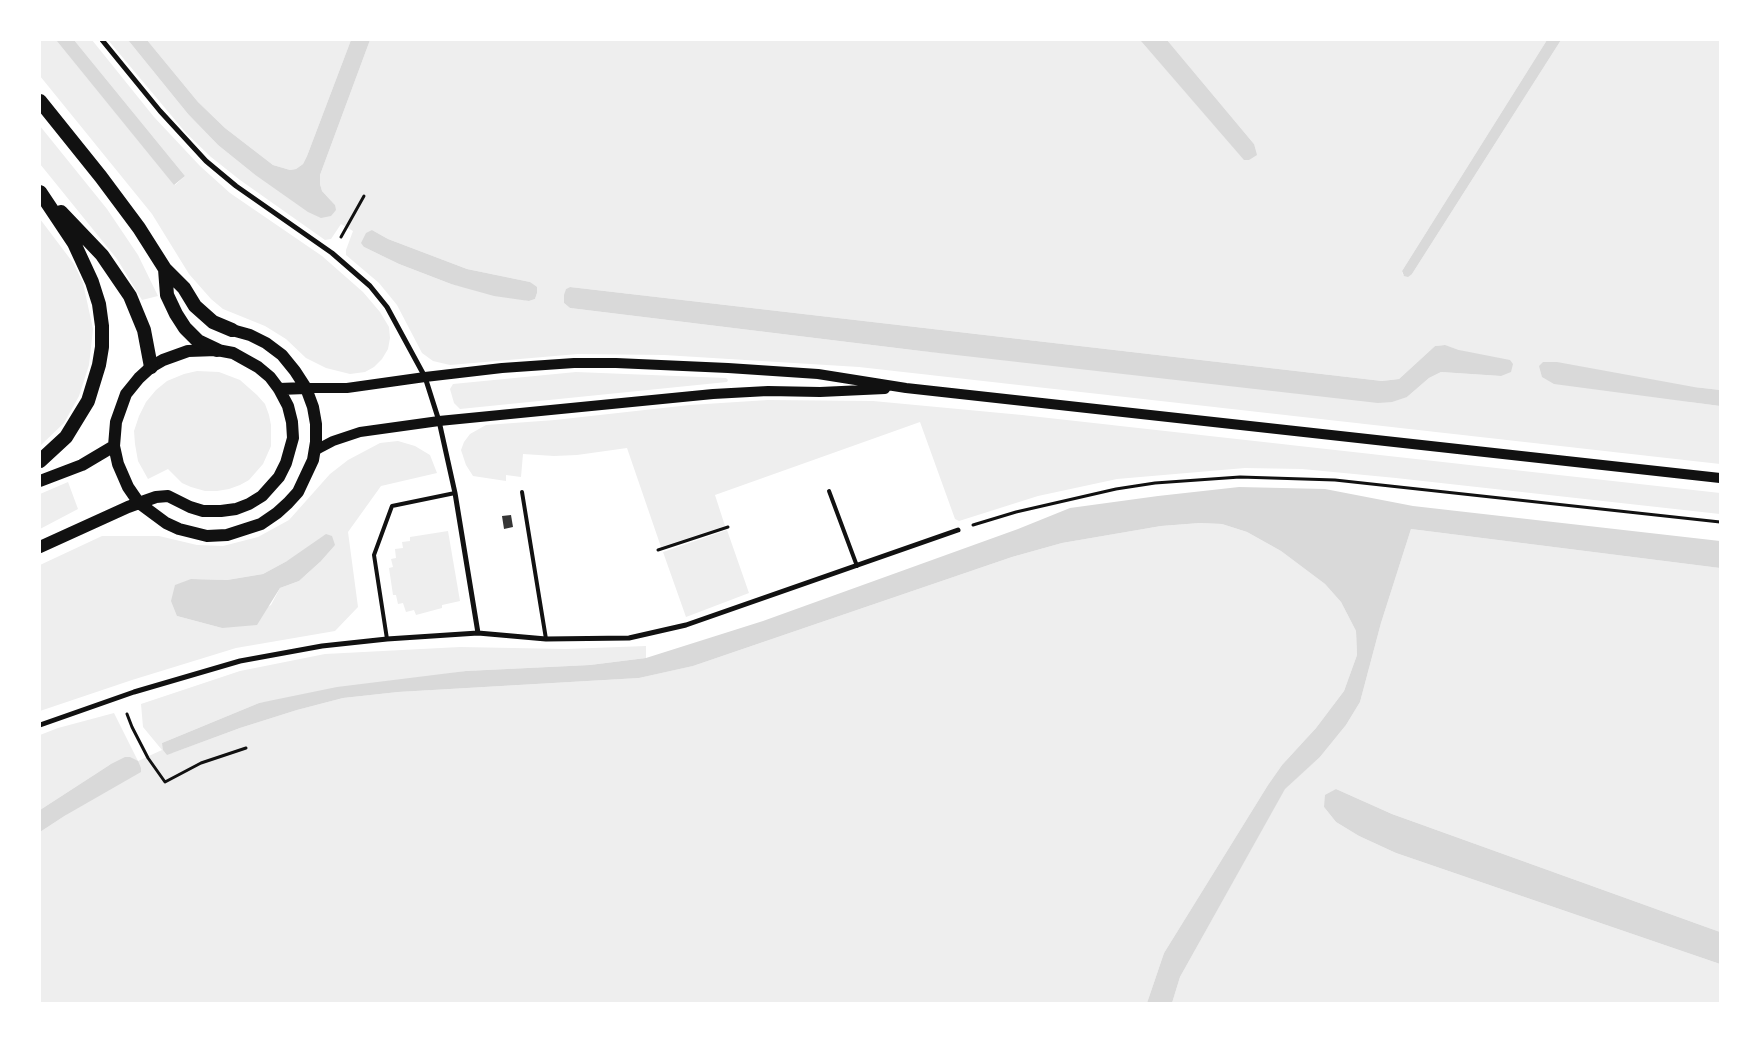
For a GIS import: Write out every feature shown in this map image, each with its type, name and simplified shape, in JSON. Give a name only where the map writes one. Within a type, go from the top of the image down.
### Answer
[{"type":"highway","points":[[40,101],[139,228],[164,269],[184,288],[187,296],[203,314],[213,322],[232,330]]},
{"type":"highway","points":[[40,191],[102,255],[126,290],[144,330],[151,367]]},
{"type":"highway","points":[[40,191],[74,243],[92,282],[99,304],[102,326],[102,346],[99,365],[88,401],[66,437],[40,461]]},
{"type":"highway","points":[[164,269],[166,295],[185,328],[198,341],[217,350]]},
{"type":"main road","points":[[40,547],[139,503],[156,497],[168,496],[203,511],[221,511],[249,504],[262,496],[279,477],[288,457],[293,438],[292,422],[288,406],[270,377],[247,360],[233,353],[217,350],[175,354],[151,367],[139,378],[126,394],[116,422],[114,446],[122,476],[139,503],[166,523],[179,529],[207,536],[227,535],[261,524],[277,514],[298,492],[306,477],[314,451],[316,424],[313,407],[306,388],[282,355],[266,343],[250,335],[232,330]]},
{"type":"main road","points":[[279,389],[347,388],[502,368],[574,363],[616,363],[818,374],[906,388],[1720,478]]},
{"type":"main road","points":[[314,451],[332,441],[360,432],[439,421],[713,394],[906,388]]},
{"type":"main road","points":[[40,481],[82,465],[114,446]]},
{"type":"street","points":[[102,40],[160,111],[206,161],[236,186],[332,252],[370,286],[397,322],[425,377],[439,421],[455,493],[478,633]]},
{"type":"street","points":[[40,725],[122,696],[240,661],[322,646],[387,639],[478,633],[546,639],[629,638],[686,625],[958,530]]},
{"type":"lane","points":[[522,492],[546,639]]},
{"type":"lane","points":[[829,492],[857,566]]},
{"type":"lane","points":[[387,639],[374,555],[392,506],[455,493]]},
{"type":"path","points":[[347,226],[364,196]]},
{"type":"path","points":[[958,530],[1016,512],[1116,489],[1155,483],[1240,477],[1335,480],[1720,522]]},
{"type":"path","points":[[658,550],[728,527]]},
{"type":"path","points":[[122,696],[132,727],[148,758],[165,782],[201,762],[246,748]]},
{"type":"shaded area","points":[[40,40],[56,40],[175,185],[185,176],[74,40],[92,40],[154,117],[200,166],[230,193],[322,256],[363,292],[380,312],[389,327],[388,349],[382,359],[365,372],[350,374],[326,368],[306,358],[286,339],[265,326],[223,309],[211,299],[189,274],[152,214],[40,76]]},
{"type":"shaded area","points":[[56,40],[74,40],[185,176],[174,185]]},
{"type":"shaded area","points":[[108,40],[128,40],[188,114],[218,145],[254,174],[335,205],[322,191],[320,175],[370,40],[1140,40],[1244,159],[1249,160],[1254,144],[1167,40],[1547,40],[1402,271],[1403,275],[1412,274],[1561,40],[1720,40],[1720,390],[1694,387],[1690,402],[1720,406],[1720,464],[859,367],[664,355],[578,354],[450,365],[433,361],[422,353],[397,305],[379,283],[346,255],[353,231],[341,224],[331,239],[325,240],[240,180],[211,157],[186,133]],"holes":[[[372,230],[388,239],[467,269],[530,282],[537,293],[535,299],[529,301],[451,284],[399,264],[364,247]],[[570,287],[1382,381],[1399,379],[1435,346],[1444,345],[1459,350],[1501,376],[1441,372],[1429,378],[1407,397],[921,351],[570,308],[564,303],[566,289]]]},
{"type":"shaded area","points":[[128,40],[147,40],[198,102],[225,128],[273,165],[290,170],[296,169],[303,164],[307,156],[351,40],[370,40],[320,175],[322,191],[335,205],[336,210],[331,216],[321,218],[308,212],[254,174],[218,145],[188,114]]},
{"type":"shaded area","points":[[147,40],[351,40],[307,156],[303,164],[296,169],[290,170],[273,165],[225,128],[198,102]]},
{"type":"shaded area","points":[[1140,40],[1167,40],[1254,144],[1257,155],[1249,160],[1244,160]]},
{"type":"shaded area","points":[[1547,40],[1561,40],[1412,274],[1408,277],[1404,276],[1402,271]]},
{"type":"shaded area","points":[[40,126],[107,209],[138,255],[158,296],[142,300],[117,259],[40,164]]},
{"type":"shaded area","points":[[40,219],[74,264],[83,283],[93,329],[89,365],[79,396],[64,423],[40,446]]},
{"type":"shaded area","points":[[372,230],[388,239],[467,269],[530,282],[537,287],[535,299],[529,301],[494,296],[451,284],[399,264],[364,247],[361,243],[366,233]]},
{"type":"shaded area","points":[[570,287],[1382,381],[1399,379],[1435,346],[1445,345],[1459,350],[1510,360],[1513,364],[1511,372],[1501,376],[1441,372],[1429,378],[1407,397],[1392,402],[1378,403],[921,351],[570,308],[564,303],[564,295],[566,289]]},
{"type":"shaded area","points":[[1543,362],[1557,362],[1720,390],[1720,406],[1554,384],[1542,377],[1539,366]]},
{"type":"shaded area","points":[[197,371],[219,372],[240,380],[265,404],[269,415],[271,446],[263,464],[249,480],[229,489],[205,491],[191,487],[182,483],[168,469],[148,479],[138,461],[134,431],[146,402],[167,381]]},
{"type":"shaded area","points":[[576,372],[726,378],[728,380],[727,382],[460,409],[454,403],[450,389],[453,384]]},
{"type":"shaded area","points":[[768,400],[873,401],[1022,415],[1720,493],[1720,514],[1396,478],[1302,469],[1245,468],[1117,479],[1038,496],[959,521],[955,519],[920,422],[715,495],[725,526],[661,547],[627,448],[577,455],[523,454],[521,477],[506,475],[506,481],[473,476],[466,465],[461,450],[470,434],[486,425],[555,420],[690,405]]},
{"type":"shaded area","points":[[398,441],[415,446],[430,455],[437,473],[381,486],[348,532],[358,607],[335,631],[236,648],[40,711],[40,565],[102,536],[159,536],[197,545],[223,546],[258,537],[289,520],[330,474],[348,460],[380,443]],"holes":[[[287,561],[320,562],[299,581],[280,588],[271,605],[222,628],[177,616],[191,579],[227,580],[263,574]]]},
{"type":"shaded area","points":[[68,482],[78,509],[40,529],[40,494]]},
{"type":"shaded area","points":[[1239,487],[1325,489],[1413,506],[1720,541],[1720,568],[1411,529],[1381,623],[1360,702],[1346,725],[1320,757],[1285,789],[1180,977],[1172,1003],[1147,1003],[1164,953],[1268,785],[1282,765],[1316,728],[1344,691],[1357,655],[1356,631],[1341,602],[1325,584],[1281,551],[1247,532],[1222,524],[1200,523],[1161,526],[1062,543],[1012,557],[693,666],[639,678],[398,692],[343,698],[240,728],[167,755],[163,750],[162,743],[259,703],[337,687],[466,671],[590,665],[646,658],[763,621],[1018,529],[1070,508]]},
{"type":"shaded area","points":[[1200,523],[1222,524],[1247,532],[1281,551],[1325,584],[1341,602],[1356,631],[1357,655],[1344,691],[1316,728],[1282,765],[1268,785],[1164,953],[1147,1003],[40,1003],[40,832],[66,815],[111,764],[40,810],[40,735],[58,728],[114,713],[138,761],[162,750],[143,727],[141,704],[240,671],[325,654],[460,647],[566,649],[646,646],[646,658],[590,665],[466,671],[259,703],[162,743],[172,753],[240,728],[343,698],[398,692],[639,678],[693,666],[1012,557],[1062,543],[1161,526]]},
{"type":"shaded area","points":[[1411,529],[1720,568],[1720,932],[1392,814],[1336,789],[1324,807],[1336,822],[1359,836],[1396,853],[1720,964],[1720,1003],[1172,1003],[1180,977],[1285,788],[1320,757],[1346,725],[1360,702],[1381,623]]},
{"type":"shaded area","points":[[727,530],[749,593],[686,617],[663,552]]},
{"type":"shaded area","points":[[448,531],[460,601],[442,605],[442,608],[416,615],[414,610],[406,612],[403,603],[398,604],[396,595],[393,595],[389,568],[393,567],[391,559],[396,558],[395,549],[403,548],[402,542],[410,541],[410,537]]},
{"type":"shaded area","points":[[326,534],[332,536],[335,545],[299,581],[280,588],[257,625],[222,628],[177,616],[171,601],[175,585],[191,579],[227,580],[263,574],[287,561]]},
{"type":"shaded area","points":[[125,757],[138,761],[141,772],[40,832],[40,810]]},
{"type":"shaded area","points":[[1336,789],[1392,814],[1720,932],[1720,964],[1396,853],[1359,836],[1336,822],[1324,807],[1325,795]]},
{"type":"building","points":[[511,515],[513,527],[504,529],[502,516]]}]
